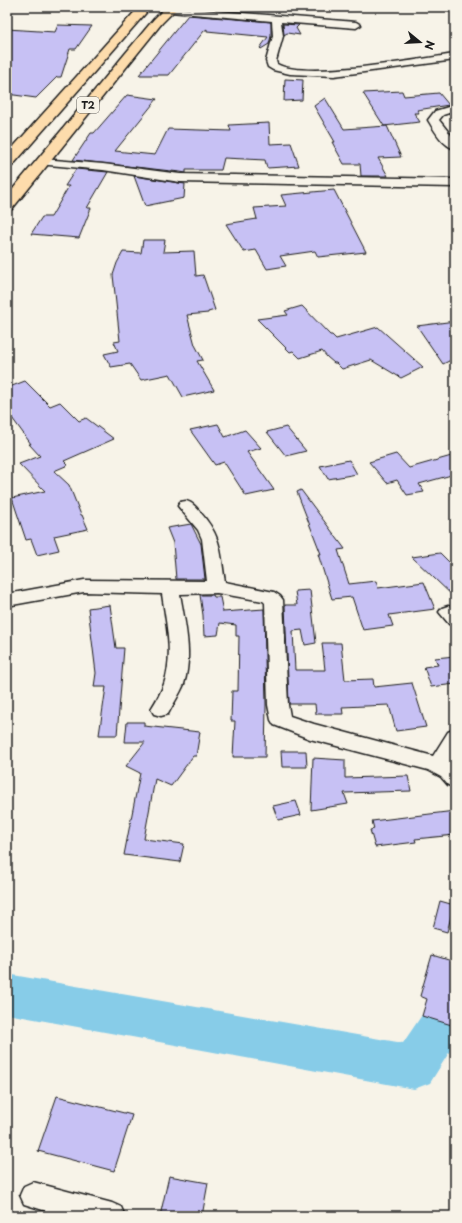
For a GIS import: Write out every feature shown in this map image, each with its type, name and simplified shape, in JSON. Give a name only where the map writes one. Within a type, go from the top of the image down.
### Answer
[{"type":"highway","name":"T2","points":[[7,163],[145,7]]},
{"type":"highway","name":"T2","points":[[7,206],[158,21],[171,8]]},
{"type":"highway","points":[[135,19],[158,21]]},
{"type":"street","points":[[171,8],[276,20],[356,25]]},
{"type":"street","points":[[276,20],[279,26],[271,61],[272,65],[290,72],[345,72],[455,57]]},
{"type":"street","points":[[455,108],[439,113],[433,120],[455,146]]},
{"type":"street","points":[[42,162],[103,167],[180,178],[455,183]]},
{"type":"street","points":[[186,506],[205,528],[210,539],[217,587]]},
{"type":"street","points":[[7,600],[84,586],[170,588],[217,587],[260,593],[268,596],[274,600],[278,705],[281,720],[310,731],[438,766],[448,771],[455,778]]},
{"type":"street","points":[[161,709],[174,684],[177,670],[178,645],[170,588]]},
{"type":"street","points":[[438,766],[455,737]]},
{"type":"street","points":[[33,1195],[112,1216]]},
{"type":"building","points":[[188,15],[271,22],[271,36],[269,44],[261,49],[260,48],[268,37],[207,31],[207,29],[169,75],[139,75]]},
{"type":"building","points":[[283,24],[299,25],[296,28],[300,35],[287,33],[284,35]]},
{"type":"building","points":[[58,25],[92,26],[76,49],[70,49],[61,77],[57,77],[36,98],[7,94],[7,29],[55,32]]},
{"type":"building","points":[[285,79],[303,80],[302,100],[284,101]]},
{"type":"building","points":[[402,91],[404,96],[439,93],[449,105],[417,110],[419,113],[414,113],[420,122],[384,126],[363,93]]},
{"type":"building","points":[[127,95],[157,99],[115,151],[155,155],[168,129],[231,131],[229,125],[269,123],[270,144],[291,143],[299,166],[267,168],[265,160],[224,158],[221,170],[186,170],[186,173],[73,160],[91,133],[94,133]]},
{"type":"building","points":[[325,98],[344,129],[387,126],[401,157],[378,158],[388,176],[361,176],[360,164],[344,164],[332,142],[335,142],[314,106]]},
{"type":"building","points":[[76,169],[108,172],[87,208],[91,208],[79,238],[31,234],[42,217],[51,217],[69,186],[65,186]]},
{"type":"building","points":[[134,176],[185,184],[184,198],[145,206]]},
{"type":"building","points":[[334,190],[366,252],[318,257],[315,251],[280,256],[286,266],[267,269],[256,250],[244,252],[226,224],[257,219],[254,208],[286,206],[281,195]]},
{"type":"building","points":[[143,240],[165,240],[163,252],[194,251],[196,276],[203,275],[215,310],[208,313],[187,315],[195,345],[203,360],[197,361],[214,390],[183,397],[170,374],[141,380],[130,364],[111,367],[104,354],[118,351],[114,342],[120,341],[113,275],[117,263],[123,252],[141,253]]},
{"type":"building","points":[[302,306],[330,335],[336,339],[378,327],[423,367],[401,378],[371,360],[342,369],[322,351],[300,358],[293,351],[290,352],[257,319],[288,315],[285,311]]},
{"type":"building","points":[[455,321],[455,358],[443,364],[417,326]]},
{"type":"building","points":[[25,381],[50,406],[60,402],[79,421],[86,418],[114,439],[64,461],[68,465],[54,471],[69,485],[88,529],[54,536],[59,550],[37,555],[31,539],[26,540],[12,498],[45,491],[19,464],[40,456],[29,444],[31,444],[7,411],[7,388]]},
{"type":"building","points":[[218,424],[225,437],[245,430],[261,448],[247,452],[274,490],[246,496],[224,462],[215,465],[190,430]]},
{"type":"building","points":[[286,427],[306,451],[286,456],[267,432]]},
{"type":"building","points":[[396,454],[409,468],[455,455],[455,474],[419,484],[424,492],[407,495],[397,480],[387,483],[369,462]]},
{"type":"building","points":[[349,460],[357,474],[328,479],[320,466]]},
{"type":"building","points":[[301,490],[345,549],[338,550],[349,584],[376,581],[378,588],[424,582],[435,609],[389,615],[393,626],[363,630],[352,597],[332,599],[318,554],[321,554],[297,492]]},
{"type":"building","points":[[191,524],[201,544],[205,579],[176,579],[173,543],[167,528]]},
{"type":"building","points":[[440,553],[455,568],[455,598],[412,557]]},
{"type":"building","points":[[310,590],[316,643],[305,645],[302,630],[293,631],[295,670],[325,670],[322,643],[341,643],[345,680],[373,679],[374,687],[412,683],[426,727],[396,731],[389,705],[342,707],[343,714],[316,714],[315,704],[289,704],[285,605],[297,605],[295,591]]},
{"type":"building","points":[[200,595],[213,595],[214,597],[220,597],[223,612],[264,609],[266,705],[265,757],[233,757],[235,721],[231,721],[232,691],[238,691],[239,636],[236,636],[236,625],[220,623],[218,635],[204,636]]},
{"type":"building","points":[[110,605],[116,648],[124,648],[117,735],[99,735],[106,687],[94,687],[96,673],[88,608]]},
{"type":"building","points":[[455,656],[455,684],[431,687],[424,667],[438,665],[435,658]]},
{"type":"building","points":[[127,722],[144,722],[144,726],[200,732],[196,756],[193,756],[171,786],[155,779],[144,839],[184,844],[180,862],[124,855],[140,773],[126,766],[145,742],[125,742]]},
{"type":"building","points":[[281,751],[306,751],[307,767],[282,767]]},
{"type":"building","points":[[313,758],[345,760],[345,778],[408,776],[411,791],[344,793],[348,804],[311,810]]},
{"type":"building","points":[[296,801],[301,815],[278,820],[273,806]]},
{"type":"building","points":[[455,811],[455,835],[415,839],[416,842],[375,847],[370,830],[374,829],[372,821]]},
{"type":"building","points":[[440,901],[454,905],[447,932],[433,928]]},
{"type":"building","points":[[432,955],[455,962],[455,1026],[422,1016],[427,999],[420,996]]},
{"type":"building","points":[[57,1096],[132,1115],[114,1171],[38,1151]]},
{"type":"building","points":[[169,1176],[208,1183],[202,1216],[160,1216]]},
{"type":"waterway","points":[[7,994],[414,1067],[455,1004]]}]
